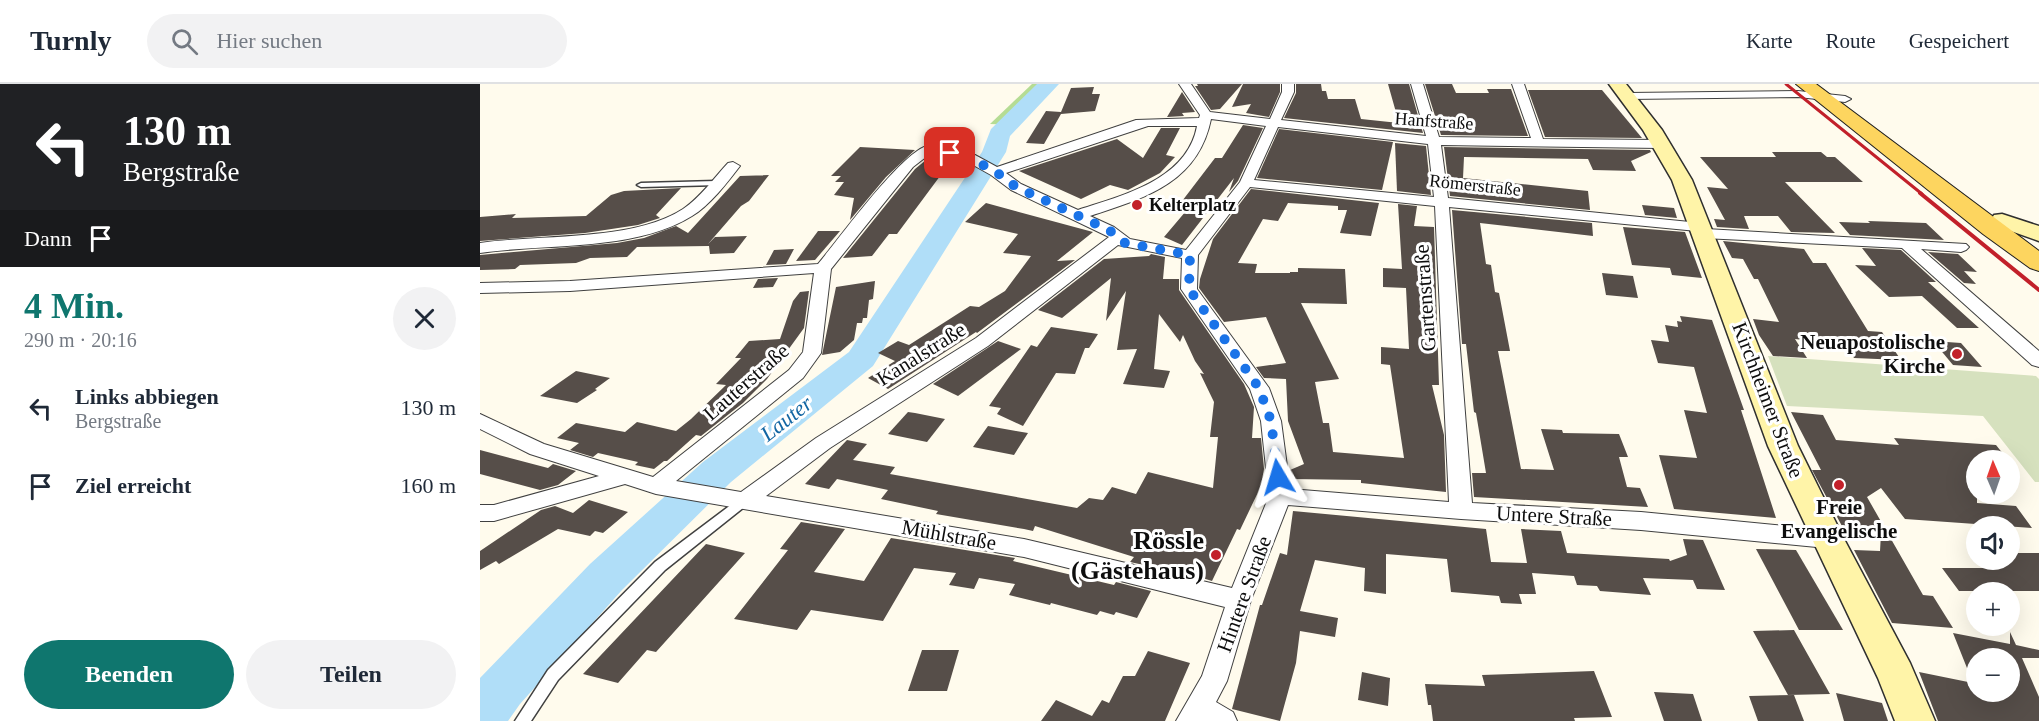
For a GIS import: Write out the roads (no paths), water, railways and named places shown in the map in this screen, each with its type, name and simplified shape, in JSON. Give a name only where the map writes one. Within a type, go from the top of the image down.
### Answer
[{"type":"main road","points":[[1806,84],[1831,96],[2002,220],[2032,248]]},
{"type":"main road","points":[[1831,96],[2032,248]]},
{"type":"street","points":[[1075,216],[1150,189],[1178,173],[1200,141],[1205,118],[1185,84]]},
{"type":"street","points":[[480,288],[570,286],[823,268],[908,164],[929,149],[970,158],[996,172],[1016,187],[1109,230],[1117,238],[1134,246],[1190,255],[1246,183],[1288,92],[1288,84]]},
{"type":"street","name":"Gartenstraße","points":[[1417,84],[1435,141],[1461,511]]},
{"type":"street","points":[[1518,84],[1539,144]]},
{"type":"street","points":[[1781,94],[1793,90],[1799,84]]},
{"type":"street","points":[[1626,94],[1831,96]]},
{"type":"street","points":[[1626,94],[1831,96]]},
{"type":"street","name":"Kirchheimer Straße","points":[[1626,94],[1661,144],[1682,180],[1784,446],[1827,539],[1896,675],[1915,721]]},
{"type":"street","name":"Hanfstraße","points":[[996,172],[1136,124],[1205,118],[1435,141],[1661,144]]},
{"type":"street","points":[[480,248],[635,232],[667,223],[689,211],[733,166]]},
{"type":"street","name":"Römerstraße","points":[[1246,183],[1441,201],[1702,230],[1961,247]]},
{"type":"street","name":"Kanalstraße","points":[[744,501],[822,443],[982,342],[1117,238]]},
{"type":"street","points":[[1907,245],[2039,361]]},
{"type":"street","name":"Hintere Straße","points":[[1190,255],[1189,289],[1259,388],[1271,421],[1281,496],[1239,600],[1214,681],[1195,714]]},
{"type":"street","name":"Lauterstraße","points":[[656,486],[796,374],[812,354],[823,268]]},
{"type":"street","name":"Mühlstraße","points":[[480,421],[537,449],[656,486],[1024,548],[1239,600]]},
{"type":"street","points":[[480,513],[494,513],[624,477]]},
{"type":"street","name":"Untere Straße","points":[[1281,496],[1461,511],[1641,521],[1827,539]]},
{"type":"street","points":[[1195,714],[1223,721]]},
{"type":"lane","points":[[641,185],[716,183]]},
{"type":"lane","points":[[522,721],[553,675],[660,566],[744,501]]},
{"type":"waterway","name":"Lauter","points":[[480,720],[502,688],[606,577],[717,472],[861,359],[994,152],[999,134],[1049,84]]},
{"type":"railway","points":[[1786,84],[1922,194]]},
{"type":"railway","points":[[1920,193],[2039,290]]},
{"type":"place","name":"Kelterplatz","points":[[1137,205]]},
{"type":"place","name":"Neuapostolische Kirche","points":[[1957,354]]},
{"type":"place","name":"Freie Evangelische","points":[[1839,485]]},
{"type":"place","name":"Rössle (Gästehaus)","points":[[1216,555]]}]
